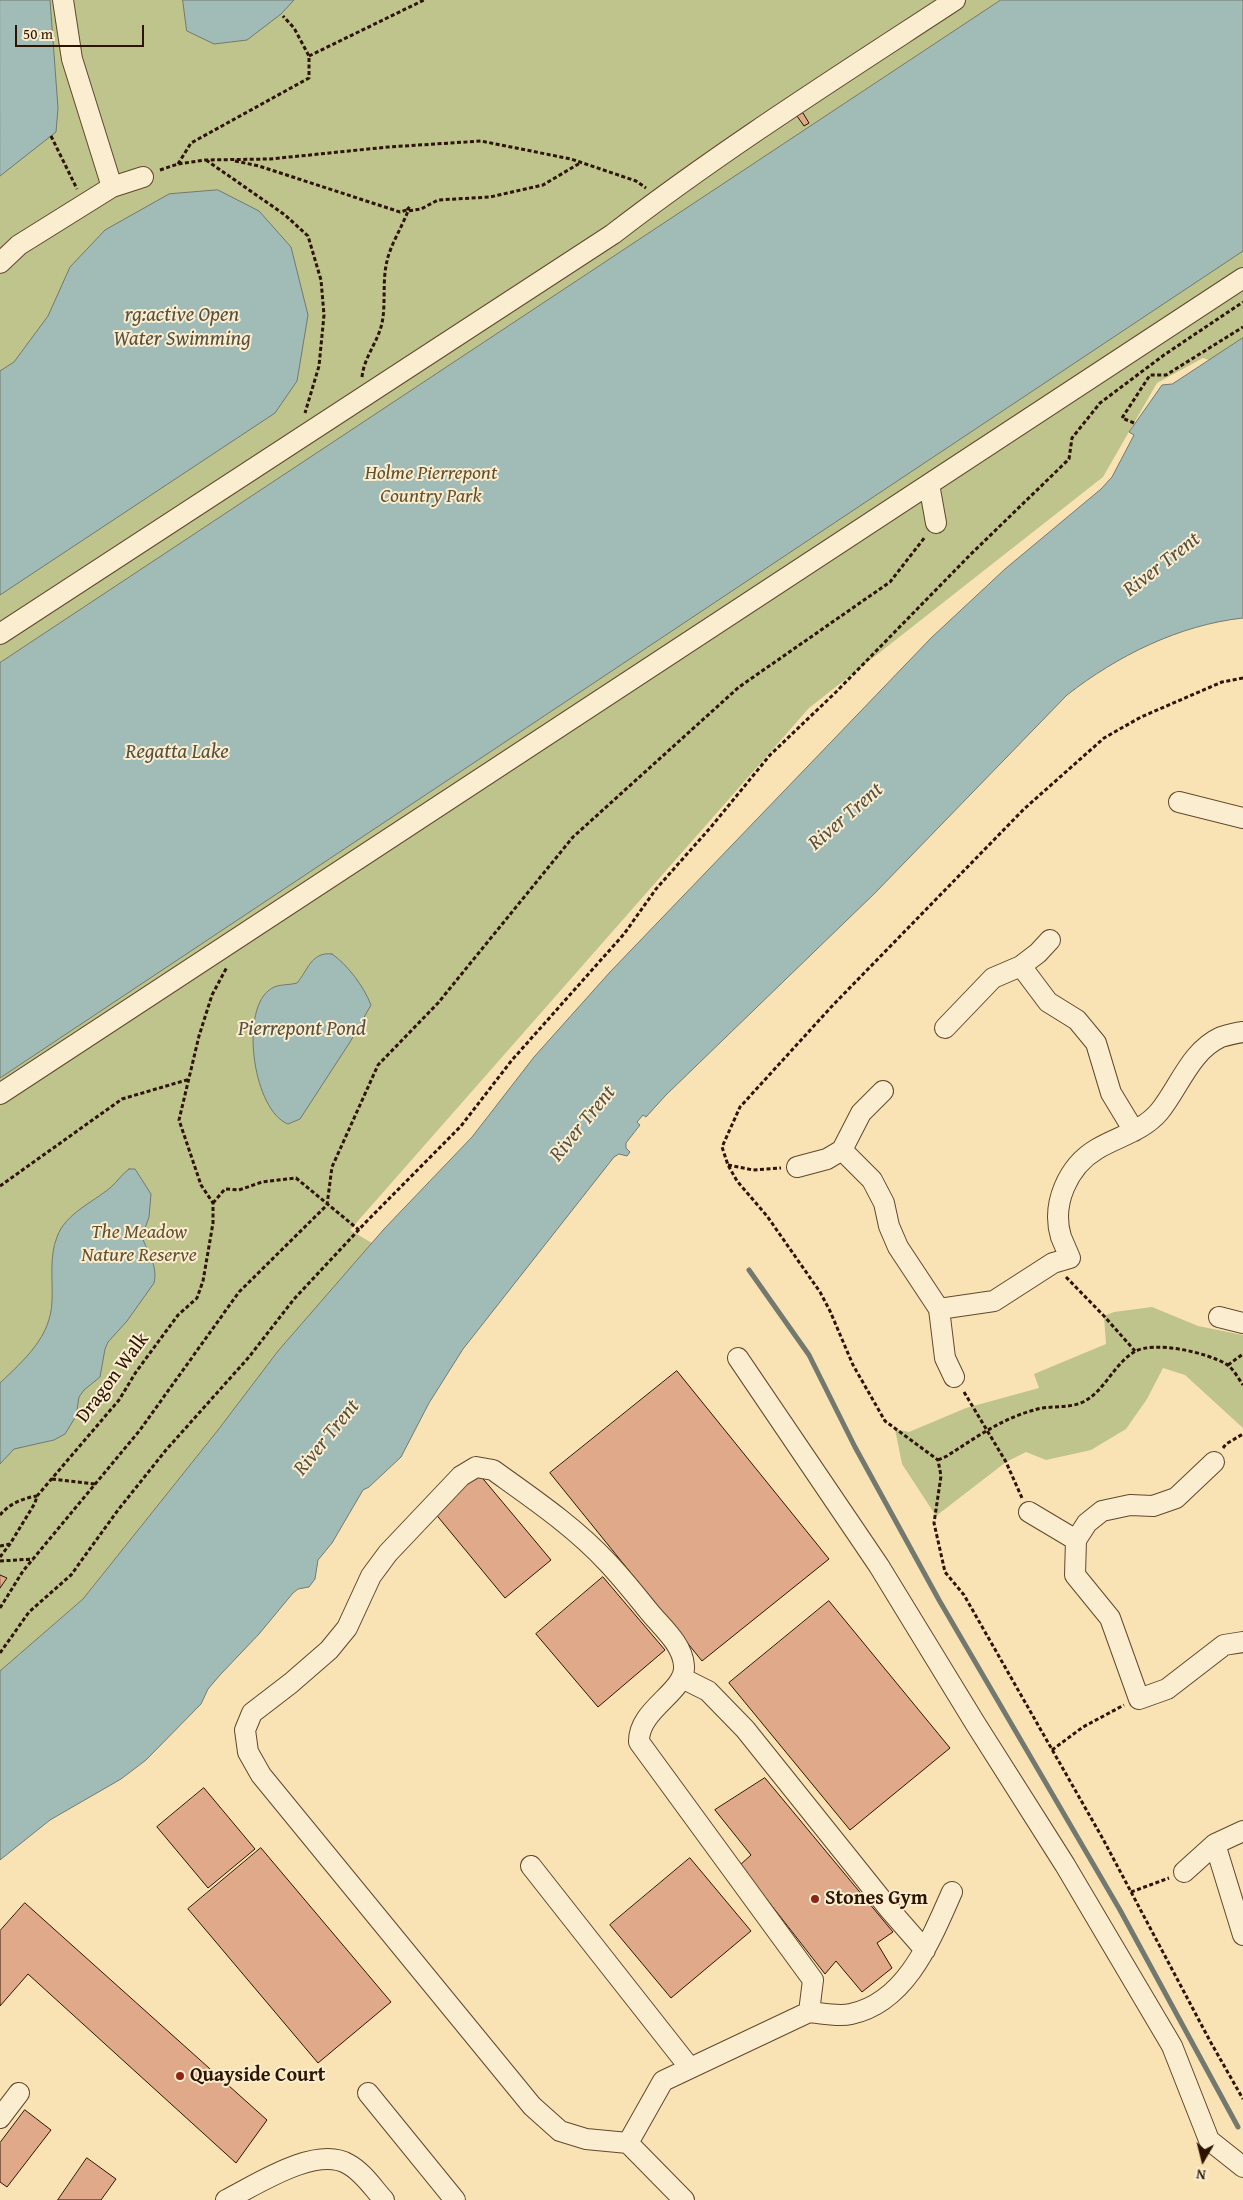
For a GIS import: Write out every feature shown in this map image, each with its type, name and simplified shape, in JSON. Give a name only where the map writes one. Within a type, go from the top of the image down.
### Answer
[{"type":"street","points":[[63,0],[72,59],[112,187]]},
{"type":"street","points":[[0,634],[613,234],[660,198],[762,127],[955,0]]},
{"type":"street","points":[[0,263],[19,244],[112,187],[143,177]]},
{"type":"street","points":[[0,1094],[1243,278]]},
{"type":"street","points":[[929,484],[936,523]]},
{"type":"street","points":[[1179,802],[1243,818]]},
{"type":"street","points":[[944,1028],[993,978],[1021,966],[1038,953],[1050,940]]},
{"type":"street","points":[[1021,966],[1048,1002],[1076,1020],[1096,1043],[1111,1093],[1134,1131]]},
{"type":"street","points":[[938,1309],[994,1301],[1062,1261],[1059,1204],[1066,1180],[1080,1161],[1096,1149],[1134,1131],[1158,1114],[1197,1056],[1220,1038],[1243,1032]]},
{"type":"street","points":[[797,1167],[827,1159],[842,1150],[861,1113],[883,1091]]},
{"type":"street","points":[[842,1150],[872,1180],[884,1203],[889,1226],[898,1247],[938,1309],[945,1358],[954,1377]]},
{"type":"street","points":[[1219,1317],[1243,1323]]},
{"type":"street","points":[[738,1358],[879,1566],[975,1723],[1066,1865],[1172,2046],[1209,2140],[1243,2167]]},
{"type":"street","points":[[1214,1462],[1176,1498],[1153,1506],[1130,1505],[1102,1511],[1087,1523],[1076,1540],[1074,1575],[1110,1618],[1138,1699],[1166,1689],[1224,1645],[1243,1642]]},
{"type":"street","points":[[684,2200],[628,2143],[586,2139],[560,2132],[532,2106],[261,1775],[248,1752],[245,1730],[252,1713],[329,1650],[347,1628],[371,1576],[388,1553],[461,1476],[476,1468],[493,1470],[523,1491],[592,1547],[608,1563],[678,1647],[684,1666],[682,1678],[643,1723],[639,1734],[639,1742],[813,1980],[808,2012]]},
{"type":"street","points":[[1028,1512],[1076,1540]]},
{"type":"street","points":[[682,1678],[708,1691],[741,1724],[890,1910],[925,1950]]},
{"type":"street","points":[[1184,1872],[1215,1844],[1243,1831]]},
{"type":"street","points":[[1215,1844],[1243,1935]]},
{"type":"street","points":[[531,1866],[690,2068]]},
{"type":"street","points":[[628,2143],[663,2081],[808,2012],[850,2015],[873,2005],[890,1994],[912,1970],[925,1950],[952,1892]]},
{"type":"street","points":[[0,2118],[18,2093]]},
{"type":"street","points":[[368,2093],[455,2200]]},
{"type":"street","points":[[226,2200],[303,2162],[320,2158],[332,2158],[347,2163],[358,2171],[384,2200]]},
{"type":"path","points":[[309,56],[424,0]]},
{"type":"path","points":[[178,164],[191,143],[309,78],[309,56],[294,28],[283,16]]},
{"type":"path","points":[[51,136],[85,205]]},
{"type":"path","points":[[143,177],[178,164],[206,160],[270,159],[388,147],[481,141],[581,163],[636,181],[660,198]]},
{"type":"path","points":[[206,160],[285,215],[308,236],[321,280],[324,314],[319,366],[298,438]]},
{"type":"path","points":[[230,160],[259,166],[400,212],[421,209],[438,200],[490,197],[543,185],[581,163]]},
{"type":"path","points":[[359,399],[363,366],[372,350],[382,322],[383,289],[387,260],[411,205]]},
{"type":"path","points":[[0,1653],[29,1612],[72,1575],[118,1510],[166,1450],[249,1357],[294,1299],[461,1126],[512,1060],[624,934],[656,889],[712,827],[770,755],[836,692],[923,601],[1069,459],[1072,438],[1100,403],[1164,355],[1243,302]]},
{"type":"path","points":[[1134,423],[1122,418],[1150,375],[1166,375],[1243,327]]},
{"type":"path","points":[[0,1608],[23,1571],[140,1430],[239,1292],[327,1206],[332,1167],[378,1065],[438,1002],[573,837],[739,687],[890,582],[936,523]]},
{"type":"path","points":[[1243,678],[1222,682],[1177,701],[1141,717],[1104,738],[1024,809],[833,1005],[740,1107],[722,1146],[728,1165],[737,1180],[767,1216],[820,1292],[830,1311],[852,1365],[885,1421],[938,1460],[942,1476],[934,1523],[945,1572],[964,1595],[1052,1750],[1243,2099]]},
{"type":"path","points":[[229,963],[212,996],[199,1036],[179,1120],[201,1185],[213,1203],[226,1190],[239,1190],[262,1182],[296,1178],[327,1206],[359,1230]]},
{"type":"path","points":[[0,1186],[122,1099],[190,1079]]},
{"type":"path","points":[[728,1165],[753,1170],[797,1167]]},
{"type":"path","name":"Dragon Walk","points":[[0,1557],[10,1544],[37,1496],[119,1400],[136,1372],[178,1315],[196,1298],[203,1281],[213,1223],[213,1203]]},
{"type":"path","points":[[1062,1261],[1104,1316],[1135,1352]]},
{"type":"path","points":[[938,1460],[1010,1417],[1037,1409],[1080,1404],[1094,1396],[1120,1364],[1135,1352],[1150,1348],[1172,1349],[1209,1356],[1228,1365],[1243,1385]]},
{"type":"path","points":[[1228,1365],[1243,1354]]},
{"type":"path","points":[[954,1377],[1006,1462],[1028,1512]]},
{"type":"path","points":[[1214,1462],[1226,1444],[1243,1434]]},
{"type":"path","points":[[51,1479],[96,1484]]},
{"type":"path","points":[[0,1515],[6,1508],[26,1498],[37,1496]]},
{"type":"path","points":[[0,1546],[10,1544]]},
{"type":"path","points":[[0,1561],[34,1559]]},
{"type":"path","points":[[1052,1750],[1083,1727],[1112,1710],[1138,1699]]},
{"type":"path","points":[[1131,1892],[1184,1872]]},
{"type":"green space","name":"Holme Pierrepont Country Park","points":[[0,0],[1243,0],[1243,372],[1203,358],[1157,383],[1103,477],[809,708],[350,1230],[372,1243],[278,1351],[218,1430],[83,1599],[0,1671]]},
{"type":"green space","points":[[1152,1307],[1198,1326],[1243,1335],[1243,1428],[1185,1375],[1163,1368],[1147,1399],[1126,1429],[1091,1450],[1046,1460],[1026,1452],[1006,1462],[936,1516],[902,1464],[895,1429],[909,1432],[966,1408],[1039,1388],[1034,1374],[1106,1344],[1104,1316],[1114,1312]]},
{"type":"water","points":[[0,0],[50,0],[58,108],[56,132],[0,176]]},
{"type":"water","points":[[183,0],[294,0],[281,14],[247,40],[214,44],[187,31]]},
{"type":"water","name":"Regatta Lake","points":[[1001,0],[1243,0],[1243,251],[0,1078],[0,663]]},
{"type":"water","name":"rg:active Open Water Swimming","points":[[218,190],[259,211],[291,247],[308,315],[297,381],[275,413],[0,595],[0,371],[14,362],[48,316],[70,267],[105,230],[169,194]]},
{"type":"water","name":"River Trent","points":[[1243,338],[1243,618],[1196,628],[1150,644],[1128,655],[1067,695],[875,893],[666,1095],[646,1117],[643,1115],[637,1122],[640,1125],[626,1143],[626,1148],[630,1152],[627,1156],[619,1154],[614,1157],[463,1349],[429,1403],[401,1457],[369,1487],[363,1490],[332,1543],[318,1560],[315,1579],[309,1587],[298,1589],[293,1593],[259,1634],[208,1689],[201,1704],[146,1760],[121,1779],[50,1820],[0,1860],[0,1671],[83,1599],[218,1430],[278,1351],[384,1229],[472,1137],[534,1057],[610,972],[931,638],[1005,569],[1101,489],[1112,477],[1134,435],[1129,432],[1162,385],[1172,384]]},
{"type":"water","name":"Pierrepont Pond","points":[[325,954],[332,954],[355,977],[371,1005],[350,1042],[300,1119],[288,1124],[276,1116],[259,1083],[253,1040],[259,1003],[271,988],[297,983],[314,959]]},
{"type":"water","points":[[129,1169],[135,1169],[151,1194],[149,1217],[142,1237],[154,1265],[154,1283],[127,1321],[108,1342],[100,1377],[84,1390],[79,1397],[76,1416],[65,1434],[54,1440],[14,1449],[0,1464],[0,1383],[35,1347],[47,1326],[52,1301],[52,1261],[57,1237],[66,1222],[73,1215],[110,1188]]},
{"type":"building","points":[[803,113],[809,123],[804,126],[797,116]]},
{"type":"building","points":[[677,1371],[829,1559],[702,1661],[550,1473]]},
{"type":"building","points":[[479,1474],[551,1560],[505,1598],[434,1512]]},
{"type":"building","points":[[0,1575],[7,1578],[0,1588]]},
{"type":"building","points":[[603,1577],[665,1650],[598,1707],[536,1634]]},
{"type":"building","points":[[829,1601],[950,1748],[850,1830],[729,1683]]},
{"type":"building","name":"Stones Gym","points":[[765,1778],[893,1932],[877,1943],[892,1968],[862,1992],[836,1961],[825,1974],[740,1865],[751,1855],[715,1810]]},
{"type":"building","points":[[204,1788],[255,1849],[208,1888],[157,1827]]},
{"type":"building","points":[[261,1848],[391,2002],[318,2063],[188,1909]]},
{"type":"building","points":[[690,1858],[751,1931],[671,1998],[610,1925]]},
{"type":"building","name":"Quayside Court","points":[[25,1903],[267,2120],[236,2163],[28,1974],[0,2006],[0,1931]]},
{"type":"building","points":[[25,2110],[51,2130],[7,2187],[0,2182],[0,2143]]},
{"type":"building","points":[[87,2158],[116,2179],[101,2200],[58,2200]]},
{"type":"waterway","points":[[749,1270],[809,1355],[855,1447],[939,1600],[1120,1910],[1238,2127]]},
{"type":"place","name":"Stones Gym","points":[[815,1899]]},
{"type":"place","name":"Quayside Court","points":[[180,2076]]},
{"type":"park label","name":"The Meadow Nature Reserve","points":[[139,1244]]}]
